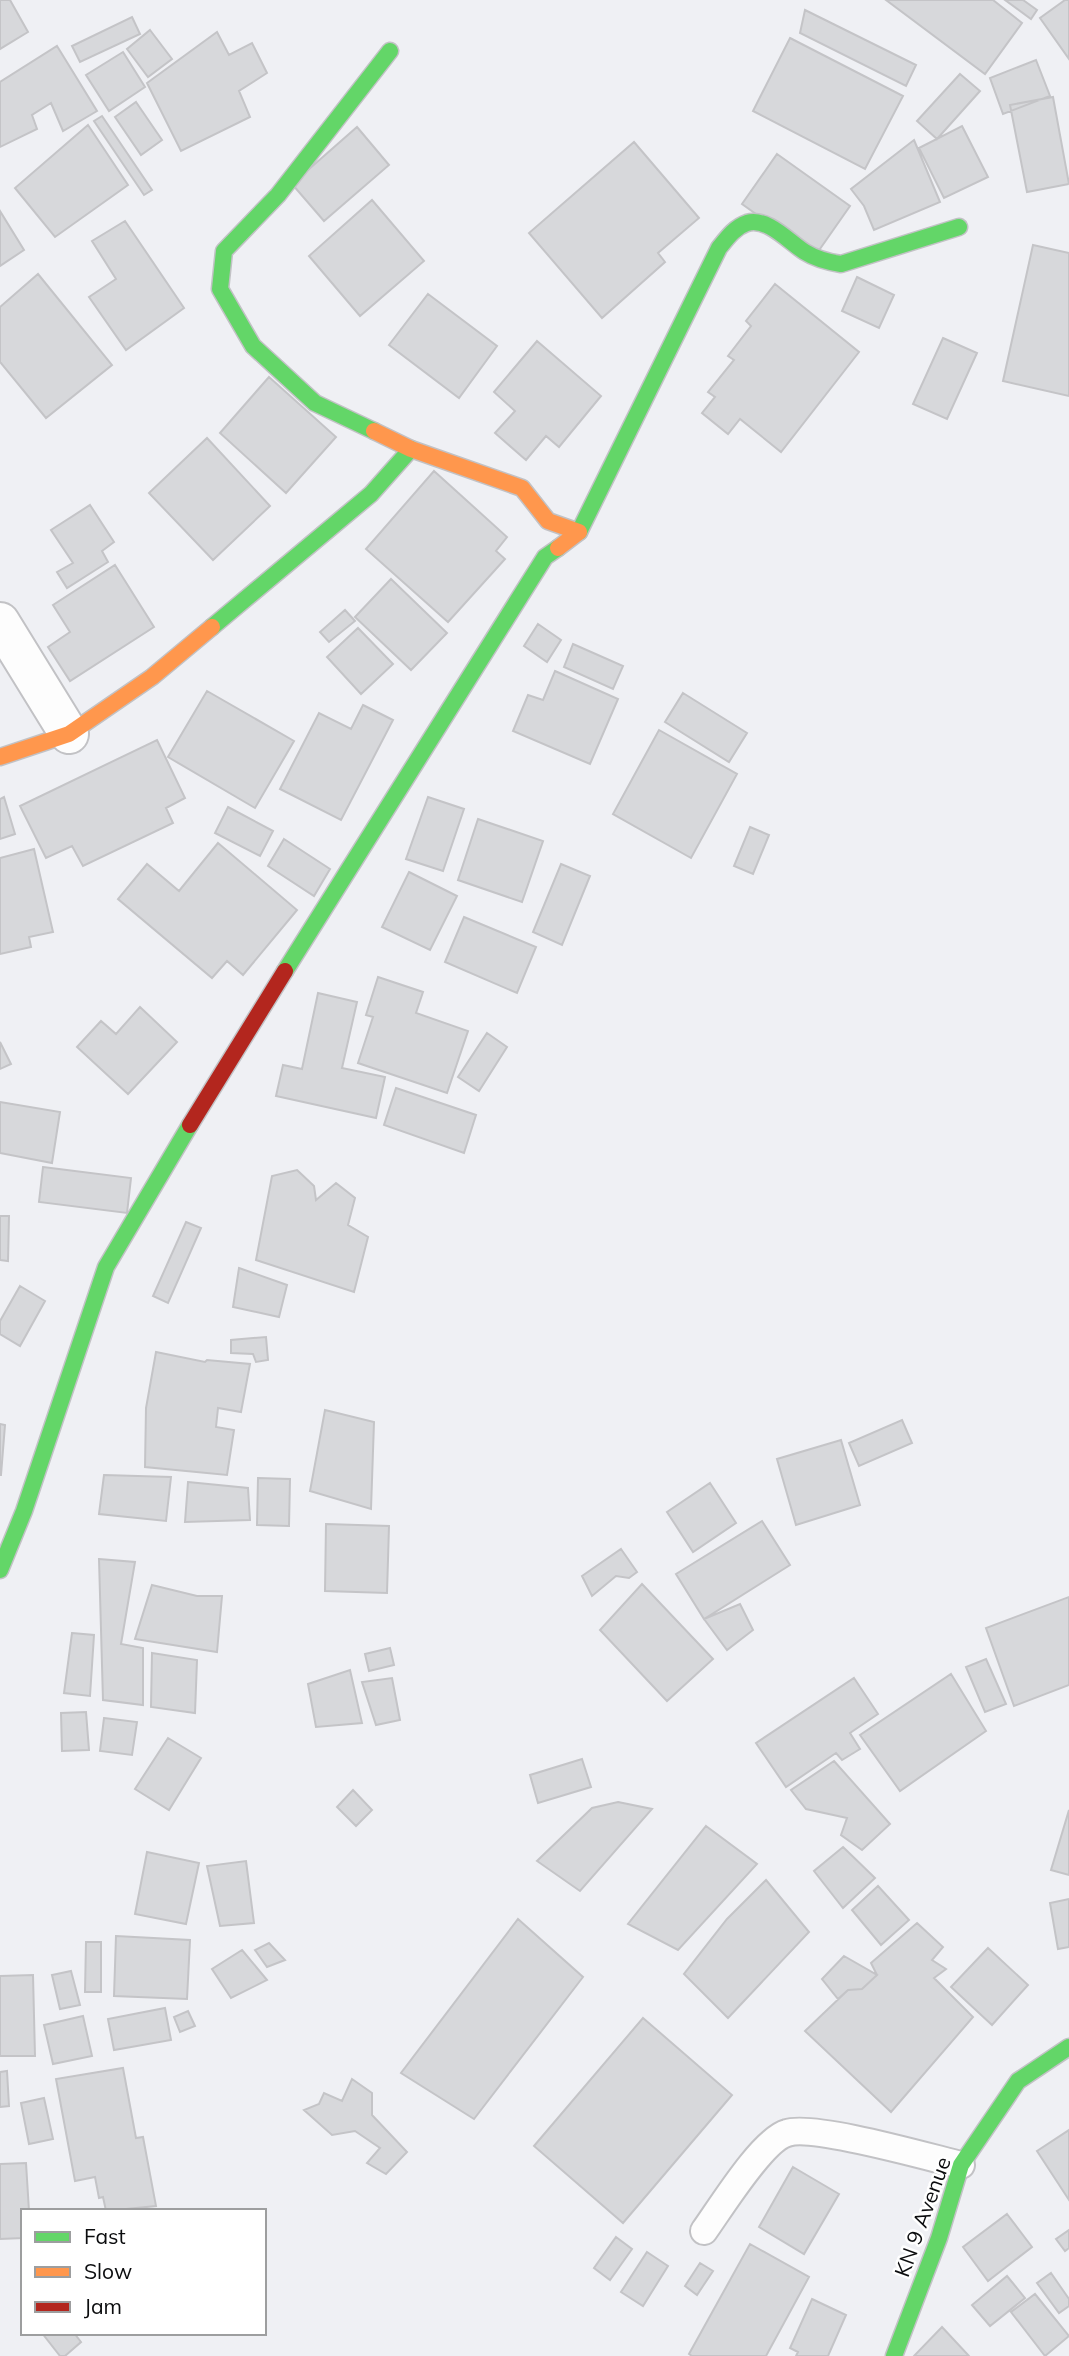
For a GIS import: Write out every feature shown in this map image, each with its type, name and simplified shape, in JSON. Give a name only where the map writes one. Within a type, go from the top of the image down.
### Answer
[{"type":"street","points":[[390,51],[278,195],[224,251],[220,289],[253,346],[315,402],[411,449],[522,488],[548,521],[579,532]]},
{"type":"street","points":[[0,1570],[24,1511],[106,1268],[239,1043],[545,557],[579,532],[719,248],[731,229],[743,221],[754,219],[807,252],[841,264],[959,227]]},
{"type":"street","points":[[0,757],[69,734],[152,677],[371,494],[411,449]]},
{"type":"street","points":[[0,622],[69,734]]},
{"type":"street","name":"KN 9 Avenue","points":[[894,2356],[939,2238],[961,2165],[1018,2081],[1069,2047]]},
{"type":"lane","points":[[704,2231],[756,2159],[785,2133],[812,2131],[961,2165]]},
{"type":"building","points":[[0,0],[10,0],[28,32],[0,49]]},
{"type":"building","points":[[886,0],[993,0],[1022,23],[985,74]]},
{"type":"building","points":[[1005,0],[1023,0],[1037,10],[1031,19]]},
{"type":"building","points":[[1065,0],[1069,0],[1069,59],[1040,18]]},
{"type":"building","points":[[805,10],[916,65],[906,86],[800,33]]},
{"type":"building","points":[[132,17],[140,34],[80,62],[72,46]]},
{"type":"building","points":[[150,30],[172,59],[148,77],[127,49]]},
{"type":"building","points":[[217,32],[229,55],[252,43],[267,73],[239,91],[250,117],[181,151],[147,83]]},
{"type":"building","points":[[790,38],[903,96],[865,169],[753,111]]},
{"type":"building","points":[[57,46],[97,111],[63,131],[51,103],[32,115],[37,129],[0,147],[0,82]]},
{"type":"building","points":[[123,52],[145,87],[109,111],[86,75]]},
{"type":"building","points":[[1036,60],[1050,96],[1003,114],[990,78]]},
{"type":"building","points":[[960,74],[980,91],[937,139],[917,121]]},
{"type":"building","points":[[1053,97],[1069,184],[1027,192],[1010,105]]},
{"type":"building","points":[[136,102],[162,140],[141,155],[115,117]]},
{"type":"building","points":[[102,116],[152,190],[144,195],[94,121]]},
{"type":"building","points":[[88,125],[128,185],[55,237],[15,188]]},
{"type":"building","points":[[962,126],[988,177],[944,198],[919,148]]},
{"type":"building","points":[[357,127],[389,165],[324,221],[292,184]]},
{"type":"building","points":[[914,140],[940,202],[874,230],[864,206],[851,189]]},
{"type":"building","points":[[634,142],[699,218],[658,253],[665,262],[602,318],[529,233]]},
{"type":"building","points":[[777,154],[850,206],[815,256],[742,204]]},
{"type":"building","points":[[372,200],[424,261],[360,316],[309,256]]},
{"type":"building","points":[[0,211],[24,250],[0,266]]},
{"type":"building","points":[[125,221],[184,308],[126,350],[89,297],[116,279],[92,241]]},
{"type":"building","points":[[1033,245],[1069,253],[1069,396],[1003,381]]},
{"type":"building","points":[[38,274],[112,365],[46,418],[0,362],[0,307]]},
{"type":"building","points":[[857,277],[894,295],[879,328],[842,311]]},
{"type":"building","points":[[775,284],[859,352],[781,452],[740,419],[728,434],[702,413],[715,397],[708,392],[734,360],[728,356],[751,326],[746,321]]},
{"type":"building","points":[[428,294],[497,346],[459,398],[389,345]]},
{"type":"building","points":[[943,338],[977,353],[947,419],[913,404]]},
{"type":"building","points":[[537,341],[601,396],[559,447],[546,436],[526,460],[495,433],[515,411],[494,392]]},
{"type":"building","points":[[269,377],[336,437],[286,493],[220,433]]},
{"type":"building","points":[[207,438],[270,506],[213,560],[149,493]]},
{"type":"building","points":[[434,471],[507,537],[496,551],[505,559],[448,622],[366,549]]},
{"type":"building","points":[[90,505],[114,542],[102,551],[108,562],[67,588],[57,572],[73,563],[51,530]]},
{"type":"building","points":[[115,565],[154,627],[70,681],[48,647],[70,632],[53,605]]},
{"type":"building","points":[[391,579],[447,633],[411,670],[355,617]]},
{"type":"building","points":[[345,610],[355,621],[329,642],[320,632]]},
{"type":"building","points":[[538,624],[561,640],[547,662],[524,646]]},
{"type":"building","points":[[358,628],[393,664],[361,694],[327,657]]},
{"type":"building","points":[[573,644],[623,666],[613,689],[564,667]]},
{"type":"building","points":[[555,671],[618,699],[590,764],[513,731],[528,695],[543,700]]},
{"type":"building","points":[[207,691],[294,741],[255,808],[168,757]]},
{"type":"building","points":[[683,693],[747,733],[729,762],[665,722]]},
{"type":"building","points":[[363,705],[393,720],[341,820],[280,789],[319,713],[351,729]]},
{"type":"building","points":[[659,730],[737,774],[691,858],[613,814]]},
{"type":"building","points":[[157,740],[185,798],[166,808],[173,823],[83,866],[72,846],[46,858],[20,806]]},
{"type":"building","points":[[4,797],[15,834],[0,839],[0,799]]},
{"type":"building","points":[[428,797],[464,809],[443,871],[406,859]]},
{"type":"building","points":[[228,807],[273,831],[260,856],[215,833]]},
{"type":"building","points":[[478,819],[543,841],[522,902],[458,880]]},
{"type":"building","points":[[750,827],[769,835],[753,874],[734,866]]},
{"type":"building","points":[[284,839],[330,869],[314,896],[268,866]]},
{"type":"building","points":[[218,843],[297,910],[243,975],[227,961],[212,978],[118,899],[147,864],[179,891]]},
{"type":"building","points":[[34,849],[53,932],[29,937],[31,947],[0,954],[0,858]]},
{"type":"building","points":[[561,864],[590,876],[562,945],[533,932]]},
{"type":"building","points":[[409,872],[457,896],[430,950],[382,927]]},
{"type":"building","points":[[464,917],[536,947],[517,993],[445,962]]},
{"type":"building","points":[[378,977],[423,992],[416,1013],[468,1031],[447,1093],[358,1063],[373,1017],[366,1015]]},
{"type":"building","points":[[318,993],[357,1002],[342,1068],[385,1077],[376,1118],[276,1096],[283,1065],[302,1069]]},
{"type":"building","points":[[140,1007],[177,1042],[128,1094],[77,1047],[101,1021],[116,1034]]},
{"type":"building","points":[[487,1033],[507,1047],[479,1091],[458,1077]]},
{"type":"building","points":[[0,1042],[11,1064],[0,1069]]},
{"type":"building","points":[[396,1088],[476,1115],[464,1153],[384,1125]]},
{"type":"building","points":[[0,1102],[60,1112],[52,1163],[0,1153]]},
{"type":"building","points":[[43,1167],[131,1178],[127,1213],[39,1202]]},
{"type":"building","points":[[297,1170],[314,1186],[316,1200],[336,1183],[355,1198],[348,1225],[368,1237],[354,1292],[256,1260],[272,1176]]},
{"type":"building","points":[[0,1216],[9,1216],[8,1261],[0,1260]]},
{"type":"building","points":[[186,1222],[201,1228],[168,1303],[153,1296]]},
{"type":"building","points":[[239,1268],[287,1285],[279,1317],[233,1307]]},
{"type":"building","points":[[20,1286],[45,1301],[20,1346],[0,1334],[0,1321]]},
{"type":"building","points":[[266,1337],[268,1360],[256,1362],[253,1354],[231,1353],[231,1340]]},
{"type":"building","points":[[156,1352],[205,1362],[250,1364],[241,1412],[218,1408],[216,1427],[234,1430],[227,1475],[145,1467],[146,1408]]},
{"type":"building","points":[[325,1410],[374,1422],[371,1509],[310,1491]]},
{"type":"building","points":[[902,1420],[912,1443],[859,1466],[849,1443]]},
{"type":"building","points":[[0,1424],[5,1425],[1,1475],[0,1475]]},
{"type":"building","points":[[841,1440],[860,1505],[796,1525],[777,1459]]},
{"type":"building","points":[[104,1475],[171,1477],[166,1521],[99,1514]]},
{"type":"building","points":[[258,1478],[290,1479],[289,1526],[257,1525]]},
{"type":"building","points":[[188,1482],[248,1488],[250,1520],[185,1522]]},
{"type":"building","points":[[710,1483],[736,1523],[693,1552],[667,1512]]},
{"type":"building","points":[[762,1521],[790,1565],[704,1619],[676,1574]]},
{"type":"building","points":[[326,1524],[389,1526],[387,1593],[325,1591]]},
{"type":"building","points":[[621,1549],[637,1572],[629,1578],[616,1576],[592,1596],[582,1576]]},
{"type":"building","points":[[99,1559],[135,1562],[121,1644],[143,1648],[143,1705],[103,1700]]},
{"type":"building","points":[[642,1584],[713,1659],[667,1701],[600,1630]]},
{"type":"building","points":[[152,1585],[197,1596],[222,1596],[217,1652],[135,1639]]},
{"type":"building","points":[[1069,1597],[1069,1685],[1014,1706],[986,1628]]},
{"type":"building","points":[[740,1604],[753,1630],[727,1650],[704,1619]]},
{"type":"building","points":[[72,1633],[94,1635],[90,1696],[64,1693]]},
{"type":"building","points":[[390,1648],[394,1665],[369,1671],[365,1654]]},
{"type":"building","points":[[152,1653],[197,1660],[195,1713],[151,1707]]},
{"type":"building","points":[[986,1659],[1006,1704],[985,1712],[966,1667]]},
{"type":"building","points":[[350,1670],[362,1723],[316,1727],[308,1684]]},
{"type":"building","points":[[951,1674],[986,1731],[900,1791],[860,1735]]},
{"type":"building","points":[[392,1678],[400,1720],[376,1725],[362,1682]]},
{"type":"building","points":[[854,1678],[878,1714],[850,1733],[860,1749],[842,1760],[836,1753],[786,1787],[756,1743]]},
{"type":"building","points":[[86,1712],[89,1750],[62,1751],[61,1713]]},
{"type":"building","points":[[104,1718],[137,1722],[132,1755],[100,1751]]},
{"type":"building","points":[[168,1738],[201,1758],[169,1810],[135,1789]]},
{"type":"building","points":[[582,1759],[591,1787],[538,1803],[530,1775]]},
{"type":"building","points":[[834,1761],[890,1824],[862,1850],[841,1835],[847,1818],[806,1809],[791,1790]]},
{"type":"building","points":[[353,1790],[372,1810],[356,1826],[337,1807]]},
{"type":"building","points":[[618,1802],[652,1809],[580,1891],[537,1861],[592,1808]]},
{"type":"building","points":[[1069,1810],[1069,1875],[1051,1870]]},
{"type":"building","points":[[706,1826],[757,1864],[678,1950],[628,1924]]},
{"type":"building","points":[[843,1847],[875,1878],[843,1908],[814,1871]]},
{"type":"building","points":[[147,1852],[199,1863],[186,1924],[135,1914]]},
{"type":"building","points":[[246,1861],[254,1923],[220,1926],[207,1866]]},
{"type":"building","points":[[766,1880],[809,1932],[728,2018],[684,1974],[727,1919]]},
{"type":"building","points":[[878,1886],[909,1920],[881,1945],[852,1910]]},
{"type":"building","points":[[1069,1899],[1069,1947],[1058,1949],[1050,1903]]},
{"type":"building","points":[[518,1919],[583,1977],[474,2119],[401,2073]]},
{"type":"building","points":[[917,1923],[943,1947],[932,1960],[946,1969],[934,1978],[973,2017],[891,2112],[805,2031],[848,1990],[862,1989],[877,1975],[871,1963]]},
{"type":"building","points":[[116,1936],[190,1940],[187,1999],[114,1996]]},
{"type":"building","points":[[86,1942],[101,1942],[101,1992],[85,1992]]},
{"type":"building","points":[[269,1943],[285,1960],[267,1967],[255,1950]]},
{"type":"building","points":[[988,1948],[1028,1985],[992,2025],[951,1987]]},
{"type":"building","points":[[242,1950],[267,1980],[231,1998],[212,1969]]},
{"type":"building","points":[[844,1956],[877,1975],[862,1989],[848,1990],[838,1999],[822,1979]]},
{"type":"building","points":[[71,1971],[80,2005],[60,2009],[52,1975]]},
{"type":"building","points":[[33,1975],[35,2056],[0,2056],[0,1976]]},
{"type":"building","points":[[165,2008],[171,2040],[114,2050],[108,2019]]},
{"type":"building","points":[[188,2011],[195,2026],[180,2032],[174,2017]]},
{"type":"building","points":[[83,2016],[92,2056],[53,2064],[44,2025]]},
{"type":"building","points":[[643,2018],[732,2095],[623,2223],[534,2146]]},
{"type":"building","points":[[123,2068],[136,2138],[143,2137],[156,2206],[106,2209],[103,2197],[99,2198],[95,2177],[75,2181],[56,2079]]},
{"type":"building","points":[[7,2071],[9,2106],[0,2107],[0,2072]]},
{"type":"building","points":[[352,2079],[372,2093],[372,2115],[407,2152],[386,2174],[367,2163],[380,2148],[355,2131],[332,2135],[304,2110],[319,2104],[324,2093],[342,2101]]},
{"type":"building","points":[[44,2098],[53,2139],[29,2144],[21,2103]]},
{"type":"building","points":[[1069,2130],[1069,2200],[1037,2151]]},
{"type":"building","points":[[26,2163],[29,2209],[21,2209],[21,2238],[0,2239],[0,2164]]},
{"type":"building","points":[[793,2167],[839,2194],[804,2254],[759,2227]]},
{"type":"building","points":[[1007,2214],[1032,2247],[988,2281],[963,2247]]},
{"type":"building","points":[[1069,2230],[1069,2248],[1065,2251],[1056,2239]]},
{"type":"building","points":[[616,2237],[632,2249],[610,2280],[594,2268]]},
{"type":"building","points":[[750,2244],[809,2277],[766,2356],[692,2356],[689,2354]]},
{"type":"building","points":[[647,2252],[668,2266],[643,2306],[621,2292]]},
{"type":"building","points":[[700,2263],[713,2271],[697,2295],[685,2286]]},
{"type":"building","points":[[1051,2273],[1069,2299],[1069,2306],[1059,2313],[1037,2283]]},
{"type":"building","points":[[1007,2276],[1025,2298],[990,2326],[972,2305]]},
{"type":"building","points":[[1035,2294],[1069,2336],[1045,2356],[1011,2312]]},
{"type":"building","points":[[812,2299],[846,2315],[828,2356],[796,2356],[798,2352],[790,2348]]},
{"type":"building","points":[[942,2327],[969,2356],[914,2356]]},
{"type":"building","points":[[44,2335],[76,2335],[81,2342],[65,2356],[60,2356]]},
{"type":"traffic: fast","points":[[374,431],[315,403],[253,346],[220,289],[224,251],[278,195],[390,51]]},
{"type":"traffic: fast","points":[[579,532],[719,248],[735,230],[747,223],[763,224],[809,254],[841,264],[959,227]]},
{"type":"traffic: fast","points":[[212,627],[371,494],[411,449]]},
{"type":"traffic: fast","points":[[285,971],[545,557],[558,548]]},
{"type":"traffic: fast","points":[[0,1570],[24,1511],[106,1267],[190,1125]]},
{"type":"traffic: fast","points":[[894,2356],[939,2238],[961,2165],[1018,2081],[1069,2047]]},
{"type":"traffic: slow","points":[[374,431],[411,449],[522,488],[548,521],[579,532],[558,548]]},
{"type":"traffic: slow","points":[[0,757],[69,734],[152,677],[212,627]]},
{"type":"traffic: jam","points":[[190,1125],[285,971]]}]
